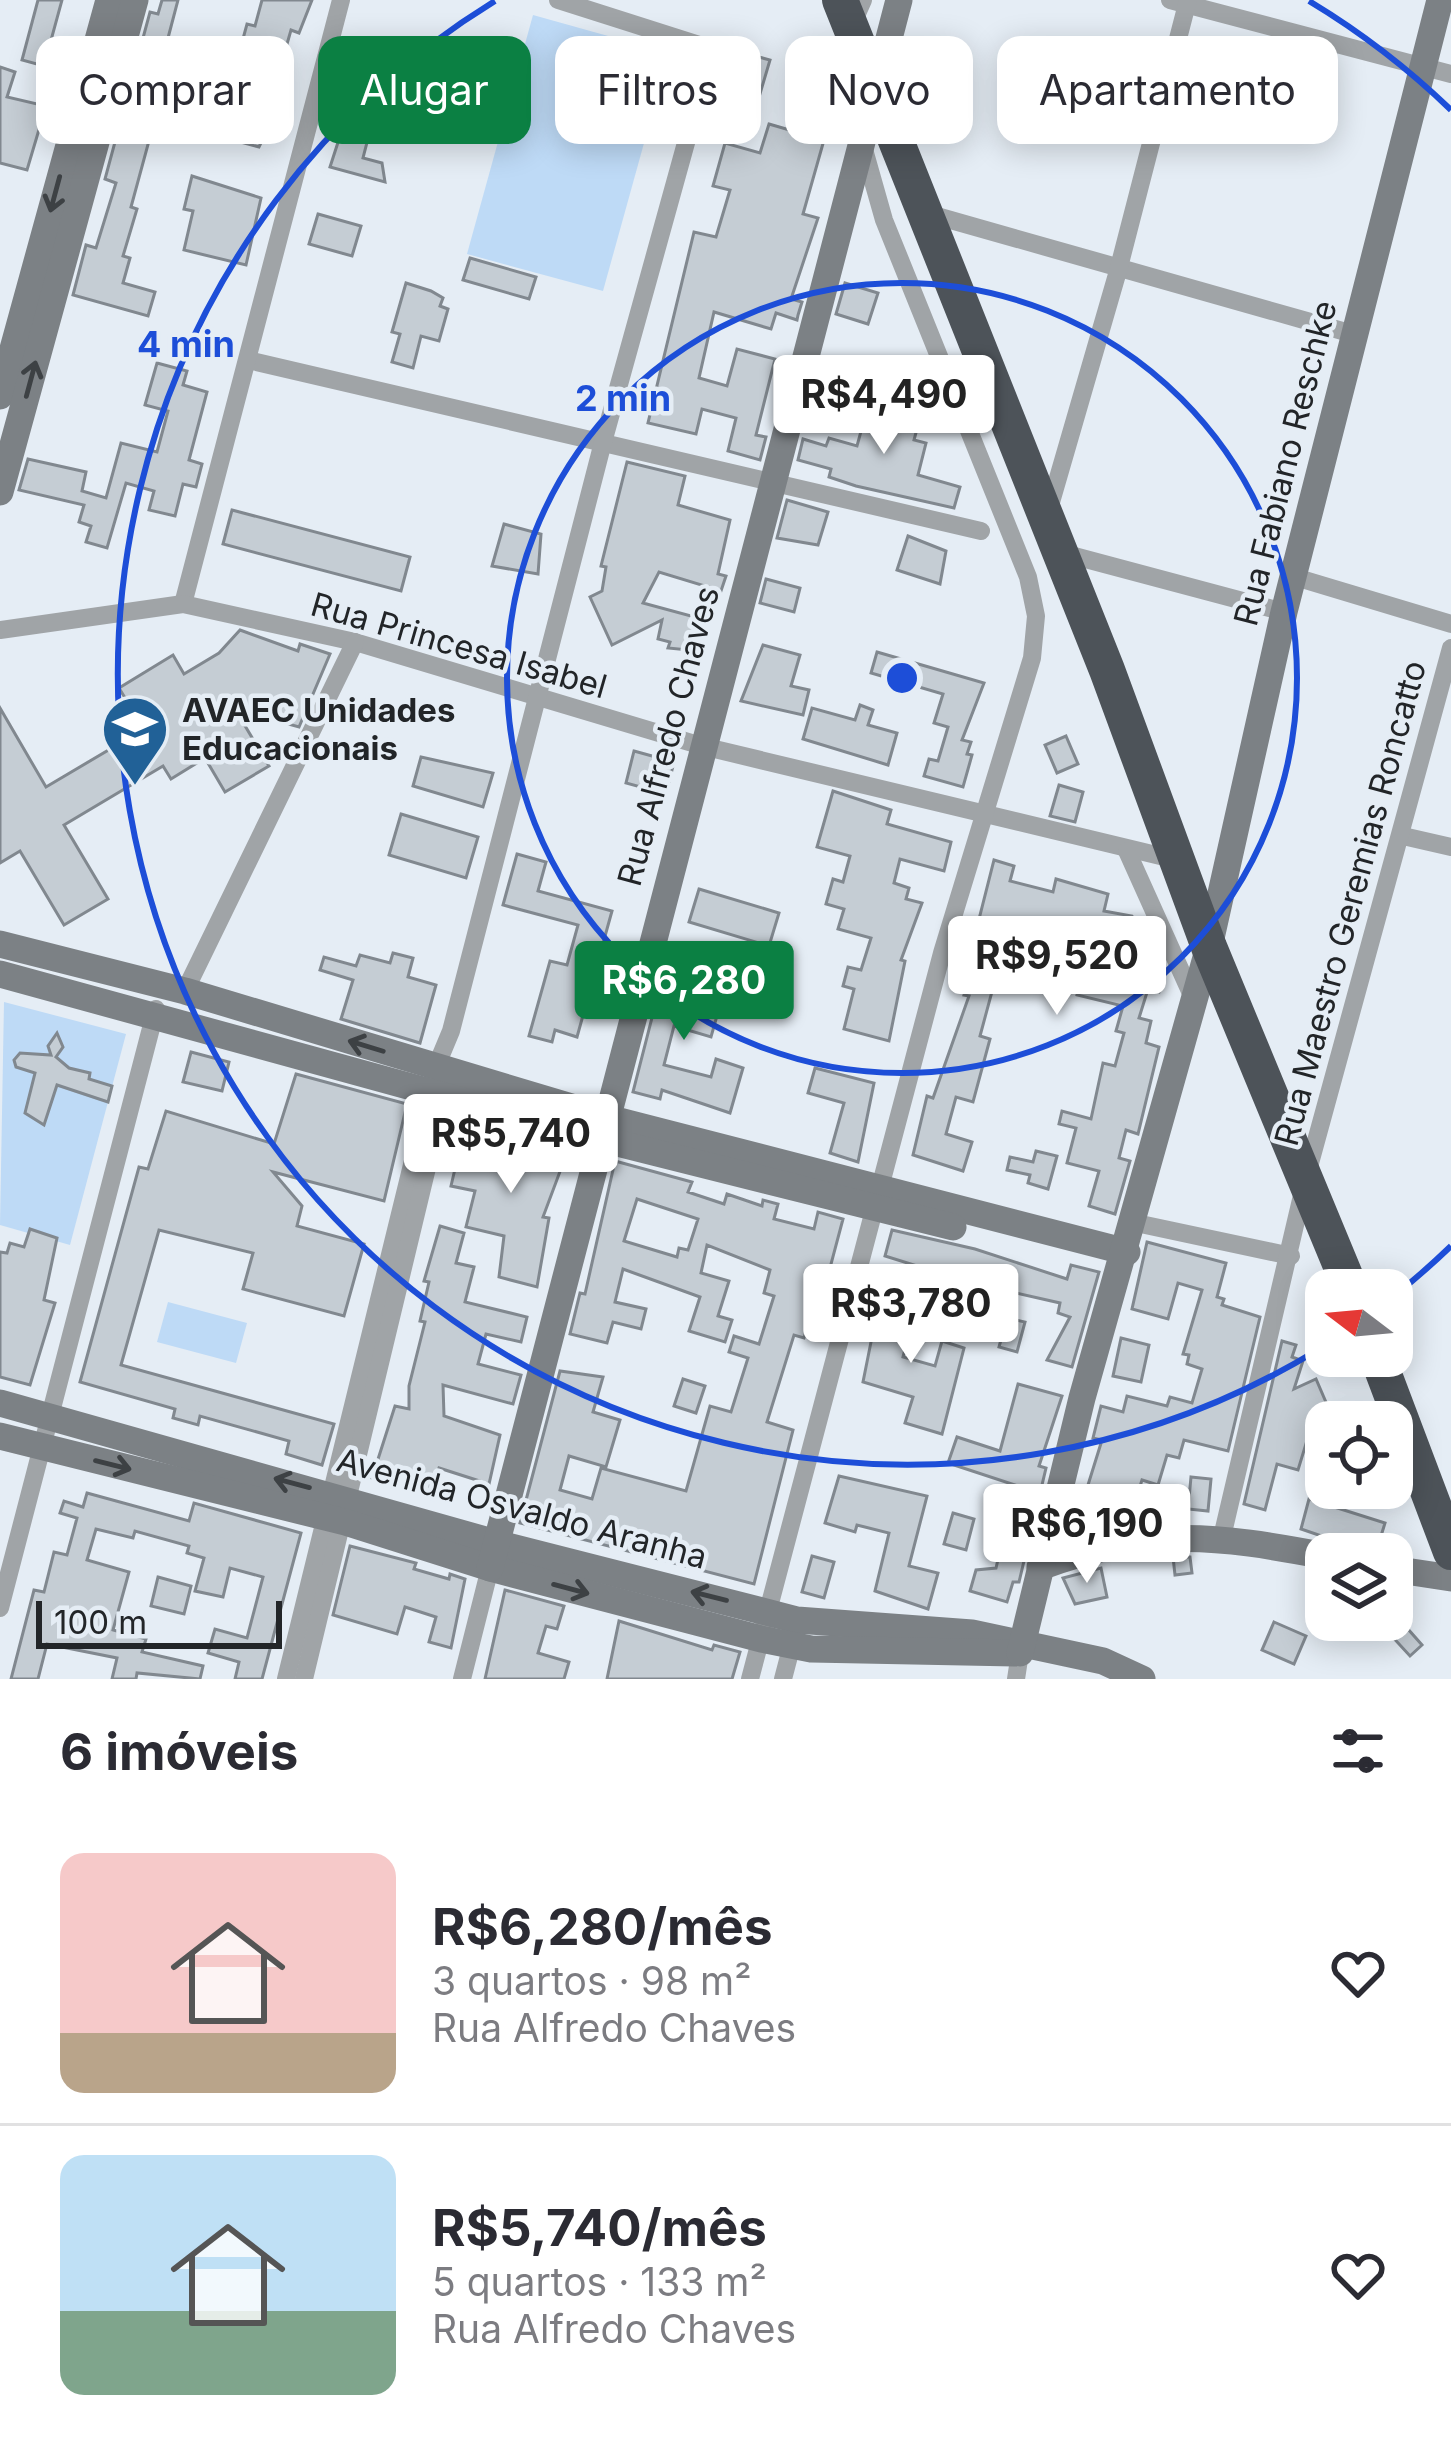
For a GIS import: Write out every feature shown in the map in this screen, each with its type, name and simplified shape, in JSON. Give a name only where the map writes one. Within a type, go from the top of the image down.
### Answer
[{"type":"highway","points":[[896,144],[1209,946],[1343,1269]]},
{"type":"highway","points":[[1386,1377],[1448,1521]]},
{"type":"street","points":[[0,396],[109,0]]},
{"type":"street","points":[[0,492],[135,0]]},
{"type":"street","points":[[183,604],[341,0]]},
{"type":"street","points":[[304,1679],[451,1031],[602,446],[712,50],[558,0]]},
{"type":"street","name":"Rua Alfredo Chaves","points":[[890,36],[898,0]]},
{"type":"street","name":"Rua Fabiano Reschke","points":[[1022,1656],[1082,1398],[1136,1222],[1209,946],[1352,334],[1438,70],[1441,0]]},
{"type":"street","points":[[1285,612],[1052,535],[1181,2],[1438,70]]},
{"type":"street","points":[[750,1679],[984,812],[1032,658],[1036,616],[1028,578],[884,220],[863,146]]},
{"type":"street","name":"Rua Alfredo Chaves","points":[[462,1679],[702,746],[863,146]]},
{"type":"street","points":[[922,212],[1118,272],[1352,334]]},
{"type":"street","points":[[248,360],[981,531]]},
{"type":"street","points":[[1295,577],[1451,624]]},
{"type":"street","name":"Rua Princesa Isabel","points":[[0,630],[183,604],[355,642],[702,746],[1177,860]]},
{"type":"street","points":[[0,1608],[155,1013],[173,988],[355,642]]},
{"type":"street","name":"Rua Maestro Geremias Roncatto","points":[[1222,1537],[1307,1174],[1451,648]]},
{"type":"street","points":[[1403,836],[1451,847]]},
{"type":"street","points":[[1127,851],[1195,1002]]},
{"type":"street","points":[[0,944],[173,988],[440,1082]]},
{"type":"street","points":[[0,974],[440,1082],[604,1129],[1125,1261]]},
{"type":"street","points":[[1136,1222],[1291,1256]]},
{"type":"street","name":"Avenida Osvaldo Aranha","points":[[0,1403],[493,1555],[764,1625],[1022,1656],[1103,1660],[1142,1679]]},
{"type":"street","name":"Avenida Osvaldo Aranha","points":[[0,1436],[340,1508]]},
{"type":"street","points":[[286,1679],[340,1508]]},
{"type":"street","points":[[1040,1568],[1132,1539],[1222,1537],[1305,1552]]},
{"type":"street","points":[[1413,1572],[1451,1578]]},
{"type":"street","points":[[783,1679],[795,1632]]},
{"type":"shaded area","points":[[533,15],[608,36],[555,36],[555,144],[644,144],[603,291],[467,254],[497,144],[531,144],[531,36],[527,36]]},
{"type":"shaded area","points":[[4,1002],[126,1034],[70,1245],[0,1225]]},
{"type":"shaded area","points":[[168,1302],[247,1323],[236,1363],[157,1342]]},
{"type":"building","points":[[38,0],[62,0],[52,36],[36,36],[36,64],[22,60]]},
{"type":"building","points":[[162,0],[178,0],[169,36],[144,36],[150,12],[158,14]]},
{"type":"building","points":[[262,0],[312,0],[299,33],[244,36],[247,24],[255,26]]},
{"type":"building","points":[[761,58],[770,60],[761,90]]},
{"type":"building","points":[[0,67],[15,72],[7,97],[36,104],[36,140],[27,170],[0,163]]},
{"type":"building","points":[[769,124],[785,129],[785,144],[823,144],[803,214],[818,218],[791,299],[802,302],[797,320],[776,313],[771,329],[714,312],[699,378],[727,386],[737,349],[775,359],[756,435],[766,437],[760,460],[728,451],[736,418],[702,409],[696,434],[648,423],[694,232],[716,237],[730,190],[713,186],[725,144],[760,153]]},
{"type":"building","points":[[114,144],[148,144],[123,256],[130,258],[123,283],[155,292],[148,316],[73,295],[86,245],[96,248],[116,183],[105,179]]},
{"type":"building","points":[[337,144],[367,144],[363,158],[382,163],[385,182],[330,167]]},
{"type":"building","points":[[192,176],[261,198],[246,265],[184,250],[193,211],[184,209]]},
{"type":"building","points":[[318,214],[361,226],[352,256],[309,244]]},
{"type":"building","points":[[470,258],[536,277],[529,299],[463,280]]},
{"type":"building","points":[[406,283],[443,298],[440,306],[448,309],[439,341],[421,336],[413,368],[392,362],[400,334],[392,332]]},
{"type":"building","points":[[845,283],[878,293],[868,324],[836,314]]},
{"type":"building","points":[[824,358],[846,364],[831,419],[810,413]]},
{"type":"building","points":[[157,363],[187,371],[183,385],[207,392],[189,460],[202,464],[196,487],[183,484],[175,516],[149,510],[154,491],[126,483],[107,548],[86,542],[91,526],[79,522],[84,505],[19,490],[28,459],[86,472],[82,491],[106,498],[121,443],[157,452],[168,411],[145,405]]},
{"type":"building","points":[[880,396],[923,407],[914,440],[926,443],[918,475],[960,487],[954,508],[856,486],[829,477],[831,469],[798,460],[803,439],[826,446],[829,438],[857,446],[863,424],[871,426]]},
{"type":"building","points":[[627,462],[685,476],[678,505],[730,520],[718,574],[726,576],[721,591],[659,572],[643,603],[706,620],[698,651],[668,648],[670,642],[658,639],[662,620],[612,645],[590,597],[602,591],[606,567],[601,566]]},
{"type":"building","points":[[787,500],[828,512],[818,545],[777,538]]},
{"type":"building","points":[[232,510],[410,557],[401,591],[223,544]]},
{"type":"building","points":[[504,524],[541,534],[538,574],[492,566]]},
{"type":"building","points":[[908,536],[946,551],[940,584],[897,570]]},
{"type":"building","points":[[766,579],[800,588],[794,612],[760,603]]},
{"type":"building","points":[[240,630],[298,651],[300,644],[330,654],[299,727],[235,709],[269,766],[225,792],[205,758],[171,779],[163,766],[64,825],[108,899],[64,925],[20,851],[0,863],[0,708],[46,787],[144,729],[119,688],[173,655],[184,674],[219,653]]},
{"type":"building","points":[[763,645],[800,655],[791,686],[809,690],[803,715],[741,701]]},
{"type":"building","points":[[877,652],[984,683],[962,740],[971,742],[967,754],[972,755],[963,787],[924,776],[929,759],[938,761],[948,727],[934,723],[943,694],[871,673]]},
{"type":"building","points":[[860,705],[873,710],[868,725],[897,733],[888,765],[803,739],[812,708],[855,720]]},
{"type":"building","points":[[1066,736],[1078,764],[1057,773],[1045,745]]},
{"type":"building","points":[[634,751],[674,762],[666,794],[626,783]]},
{"type":"building","points":[[421,757],[493,773],[483,807],[413,786]]},
{"type":"building","points":[[1059,785],[1083,792],[1075,822],[1050,816]]},
{"type":"building","points":[[833,791],[891,810],[887,824],[951,842],[944,871],[900,859],[894,883],[909,888],[906,899],[922,903],[901,960],[905,961],[889,1041],[844,1029],[854,989],[843,986],[848,967],[861,970],[871,938],[838,929],[844,909],[826,904],[833,879],[843,882],[850,856],[817,847]]},
{"type":"building","points":[[401,814],[478,837],[466,878],[389,855]]},
{"type":"building","points":[[517,854],[546,862],[538,891],[612,911],[577,1037],[555,1030],[552,1042],[529,1036],[550,961],[567,965],[578,925],[503,905]]},
{"type":"building","points":[[994,860],[1014,866],[1010,881],[1053,892],[1056,879],[1108,894],[1104,911],[1132,916],[1165,972],[1159,992],[1148,989],[1139,1018],[1151,1021],[1146,1043],[1159,1047],[1138,1134],[1126,1130],[1119,1158],[1130,1161],[1115,1214],[1089,1206],[1099,1171],[1067,1163],[1076,1128],[1059,1124],[1062,1111],[1091,1119],[1103,1063],[1115,1066],[1124,1033],[1116,1031],[1123,1006],[1077,995],[1083,969],[1004,947],[980,1036],[990,1039],[973,1102],[956,1097],[946,1134],[972,1142],[963,1171],[913,1155],[927,1096],[933,1098],[969,996],[964,995],[981,941],[974,939]]},
{"type":"building","points":[[699,889],[779,913],[769,946],[689,922]]},
{"type":"building","points":[[393,953],[413,958],[408,977],[436,985],[420,1043],[341,1019],[353,980],[320,970],[324,957],[356,966],[360,955],[390,963]]},
{"type":"building","points":[[667,959],[704,969],[696,998],[720,1005],[711,1037],[674,1026],[664,1065],[711,1077],[716,1059],[743,1068],[730,1113],[662,1090],[660,1099],[633,1092]]},
{"type":"building","points":[[57,1033],[63,1047],[56,1057],[69,1068],[90,1073],[89,1079],[112,1086],[108,1102],[57,1085],[44,1125],[25,1113],[35,1073],[16,1067],[14,1060],[20,1053],[51,1055],[48,1046]]},
{"type":"building","points":[[191,1052],[229,1062],[222,1091],[183,1082]]},
{"type":"building","points":[[815,1068],[874,1083],[858,1162],[830,1153],[844,1103],[808,1093]]},
{"type":"building","points":[[296,1074],[407,1104],[384,1201],[273,1172],[302,1206],[297,1226],[364,1244],[344,1316],[243,1289],[253,1253],[159,1230],[121,1365],[334,1424],[322,1465],[286,1454],[289,1441],[200,1416],[198,1425],[173,1418],[175,1409],[80,1382],[139,1167],[148,1169],[166,1111],[274,1144]]},
{"type":"building","points":[[477,1124],[568,1150],[543,1217],[549,1218],[537,1287],[499,1277],[504,1236],[466,1227],[475,1191],[451,1186],[458,1156],[468,1158]]},
{"type":"building","points":[[1036,1151],[1057,1156],[1048,1189],[1028,1183],[1030,1175],[1007,1170],[1010,1157],[1033,1162]]},
{"type":"building","points":[[615,1161],[692,1182],[688,1192],[724,1204],[727,1194],[762,1206],[763,1200],[778,1204],[774,1219],[814,1229],[818,1212],[843,1219],[814,1328],[808,1326],[804,1338],[794,1335],[767,1422],[793,1430],[754,1584],[520,1523],[560,1371],[603,1377],[593,1412],[620,1420],[606,1467],[569,1456],[560,1490],[592,1499],[601,1468],[686,1491],[710,1406],[731,1412],[748,1358],[729,1352],[734,1336],[759,1344],[774,1296],[764,1293],[770,1270],[707,1245],[701,1273],[729,1281],[718,1316],[732,1320],[725,1342],[689,1331],[700,1297],[623,1269],[615,1302],[646,1309],[641,1329],[613,1322],[607,1343],[570,1334],[580,1293],[585,1294]],"holes":[[[637,1199],[698,1219],[688,1250],[679,1248],[677,1257],[624,1241]]]},
{"type":"building","points":[[440,1226],[464,1233],[456,1263],[474,1267],[465,1302],[527,1317],[521,1342],[486,1334],[478,1364],[521,1375],[513,1404],[443,1385],[444,1416],[500,1435],[489,1484],[439,1468],[431,1492],[372,1478],[395,1406],[409,1409],[409,1386],[425,1322],[420,1321],[429,1282],[424,1281]]},
{"type":"building","points":[[30,1229],[57,1238],[44,1300],[55,1303],[30,1385],[0,1377],[0,1252],[7,1253],[10,1243],[24,1247]]},
{"type":"building","points":[[892,1230],[975,1249],[1067,1279],[1071,1265],[1099,1272],[1072,1367],[1047,1360],[1070,1317],[1058,1313],[1060,1303],[994,1288],[989,1308],[962,1301],[954,1331],[933,1325],[942,1289],[910,1279],[914,1265],[885,1256]]},
{"type":"building","points":[[1147,1242],[1226,1263],[1217,1297],[1224,1299],[1222,1305],[1260,1317],[1228,1451],[1184,1440],[1179,1458],[1167,1455],[1158,1485],[1142,1480],[1133,1509],[1125,1506],[1121,1517],[1113,1515],[1109,1527],[1084,1520],[1089,1504],[1083,1501],[1102,1440],[1093,1438],[1101,1406],[1123,1412],[1127,1396],[1167,1406],[1170,1397],[1192,1403],[1202,1369],[1187,1364],[1189,1355],[1183,1354],[1202,1290],[1178,1283],[1168,1319],[1132,1309]]},
{"type":"building","points":[[883,1282],[907,1288],[896,1330],[909,1334],[903,1357],[935,1366],[942,1341],[964,1348],[942,1434],[905,1423],[913,1397],[863,1382]]},
{"type":"building","points":[[1007,1318],[1025,1322],[1017,1352],[999,1347]]},
{"type":"building","points":[[1121,1338],[1149,1345],[1141,1382],[1113,1376]]},
{"type":"building","points":[[1282,1341],[1296,1345],[1292,1357],[1303,1361],[1294,1389],[1316,1379],[1325,1401],[1305,1401],[1305,1447],[1298,1470],[1277,1464],[1265,1510],[1244,1504]]},
{"type":"building","points":[[683,1379],[705,1386],[696,1413],[674,1406]]},
{"type":"building","points":[[1018,1384],[1062,1396],[1039,1466],[1046,1468],[1019,1582],[1013,1582],[1007,1602],[970,1591],[976,1570],[996,1568],[1015,1485],[948,1463],[957,1437],[1000,1451]]},
{"type":"building","points":[[839,1476],[927,1496],[909,1566],[938,1573],[928,1609],[875,1591],[889,1533],[857,1525],[855,1532],[825,1523]]},
{"type":"building","points":[[1191,1477],[1211,1479],[1208,1511],[1188,1509]]},
{"type":"building","points":[[87,1493],[189,1521],[194,1503],[301,1533],[262,1679],[235,1679],[239,1662],[208,1653],[215,1629],[247,1638],[263,1577],[230,1568],[223,1597],[195,1591],[204,1558],[187,1553],[189,1546],[135,1531],[133,1538],[96,1529],[87,1560],[129,1572],[113,1630],[146,1639],[142,1652],[203,1666],[200,1679],[137,1673],[136,1679],[112,1679],[117,1658],[47,1644],[38,1679],[11,1679],[34,1590],[44,1592],[54,1552],[67,1555],[77,1518],[60,1513],[64,1501],[83,1507]]},
{"type":"building","points":[[1306,1509],[1341,1509],[1385,1523],[1382,1533],[1301,1529]]},
{"type":"building","points":[[953,1513],[974,1519],[966,1550],[944,1544]]},
{"type":"building","points":[[350,1546],[416,1563],[414,1569],[465,1579],[451,1648],[429,1642],[436,1617],[405,1607],[397,1634],[333,1615]]},
{"type":"building","points":[[812,1556],[834,1562],[824,1598],[802,1592]]},
{"type":"building","points":[[1173,1557],[1190,1557],[1192,1573],[1175,1575]]},
{"type":"building","points":[[1101,1568],[1107,1597],[1075,1604],[1063,1578]]},
{"type":"building","points":[[158,1577],[191,1586],[184,1614],[151,1606]]},
{"type":"building","points":[[505,1590],[564,1606],[557,1629],[546,1626],[538,1653],[569,1662],[564,1679],[485,1679]]},
{"type":"building","points":[[619,1621],[712,1650],[714,1645],[740,1652],[732,1679],[607,1679]]},
{"type":"building","points":[[1274,1622],[1305,1636],[1294,1664],[1262,1650]]},
{"type":"building","points":[[1413,1635],[1422,1645],[1410,1656],[1396,1641],[1413,1641]]},
{"type":"place","name":"AVAEC Unidades Educacionais","points":[[135,788]]}]
